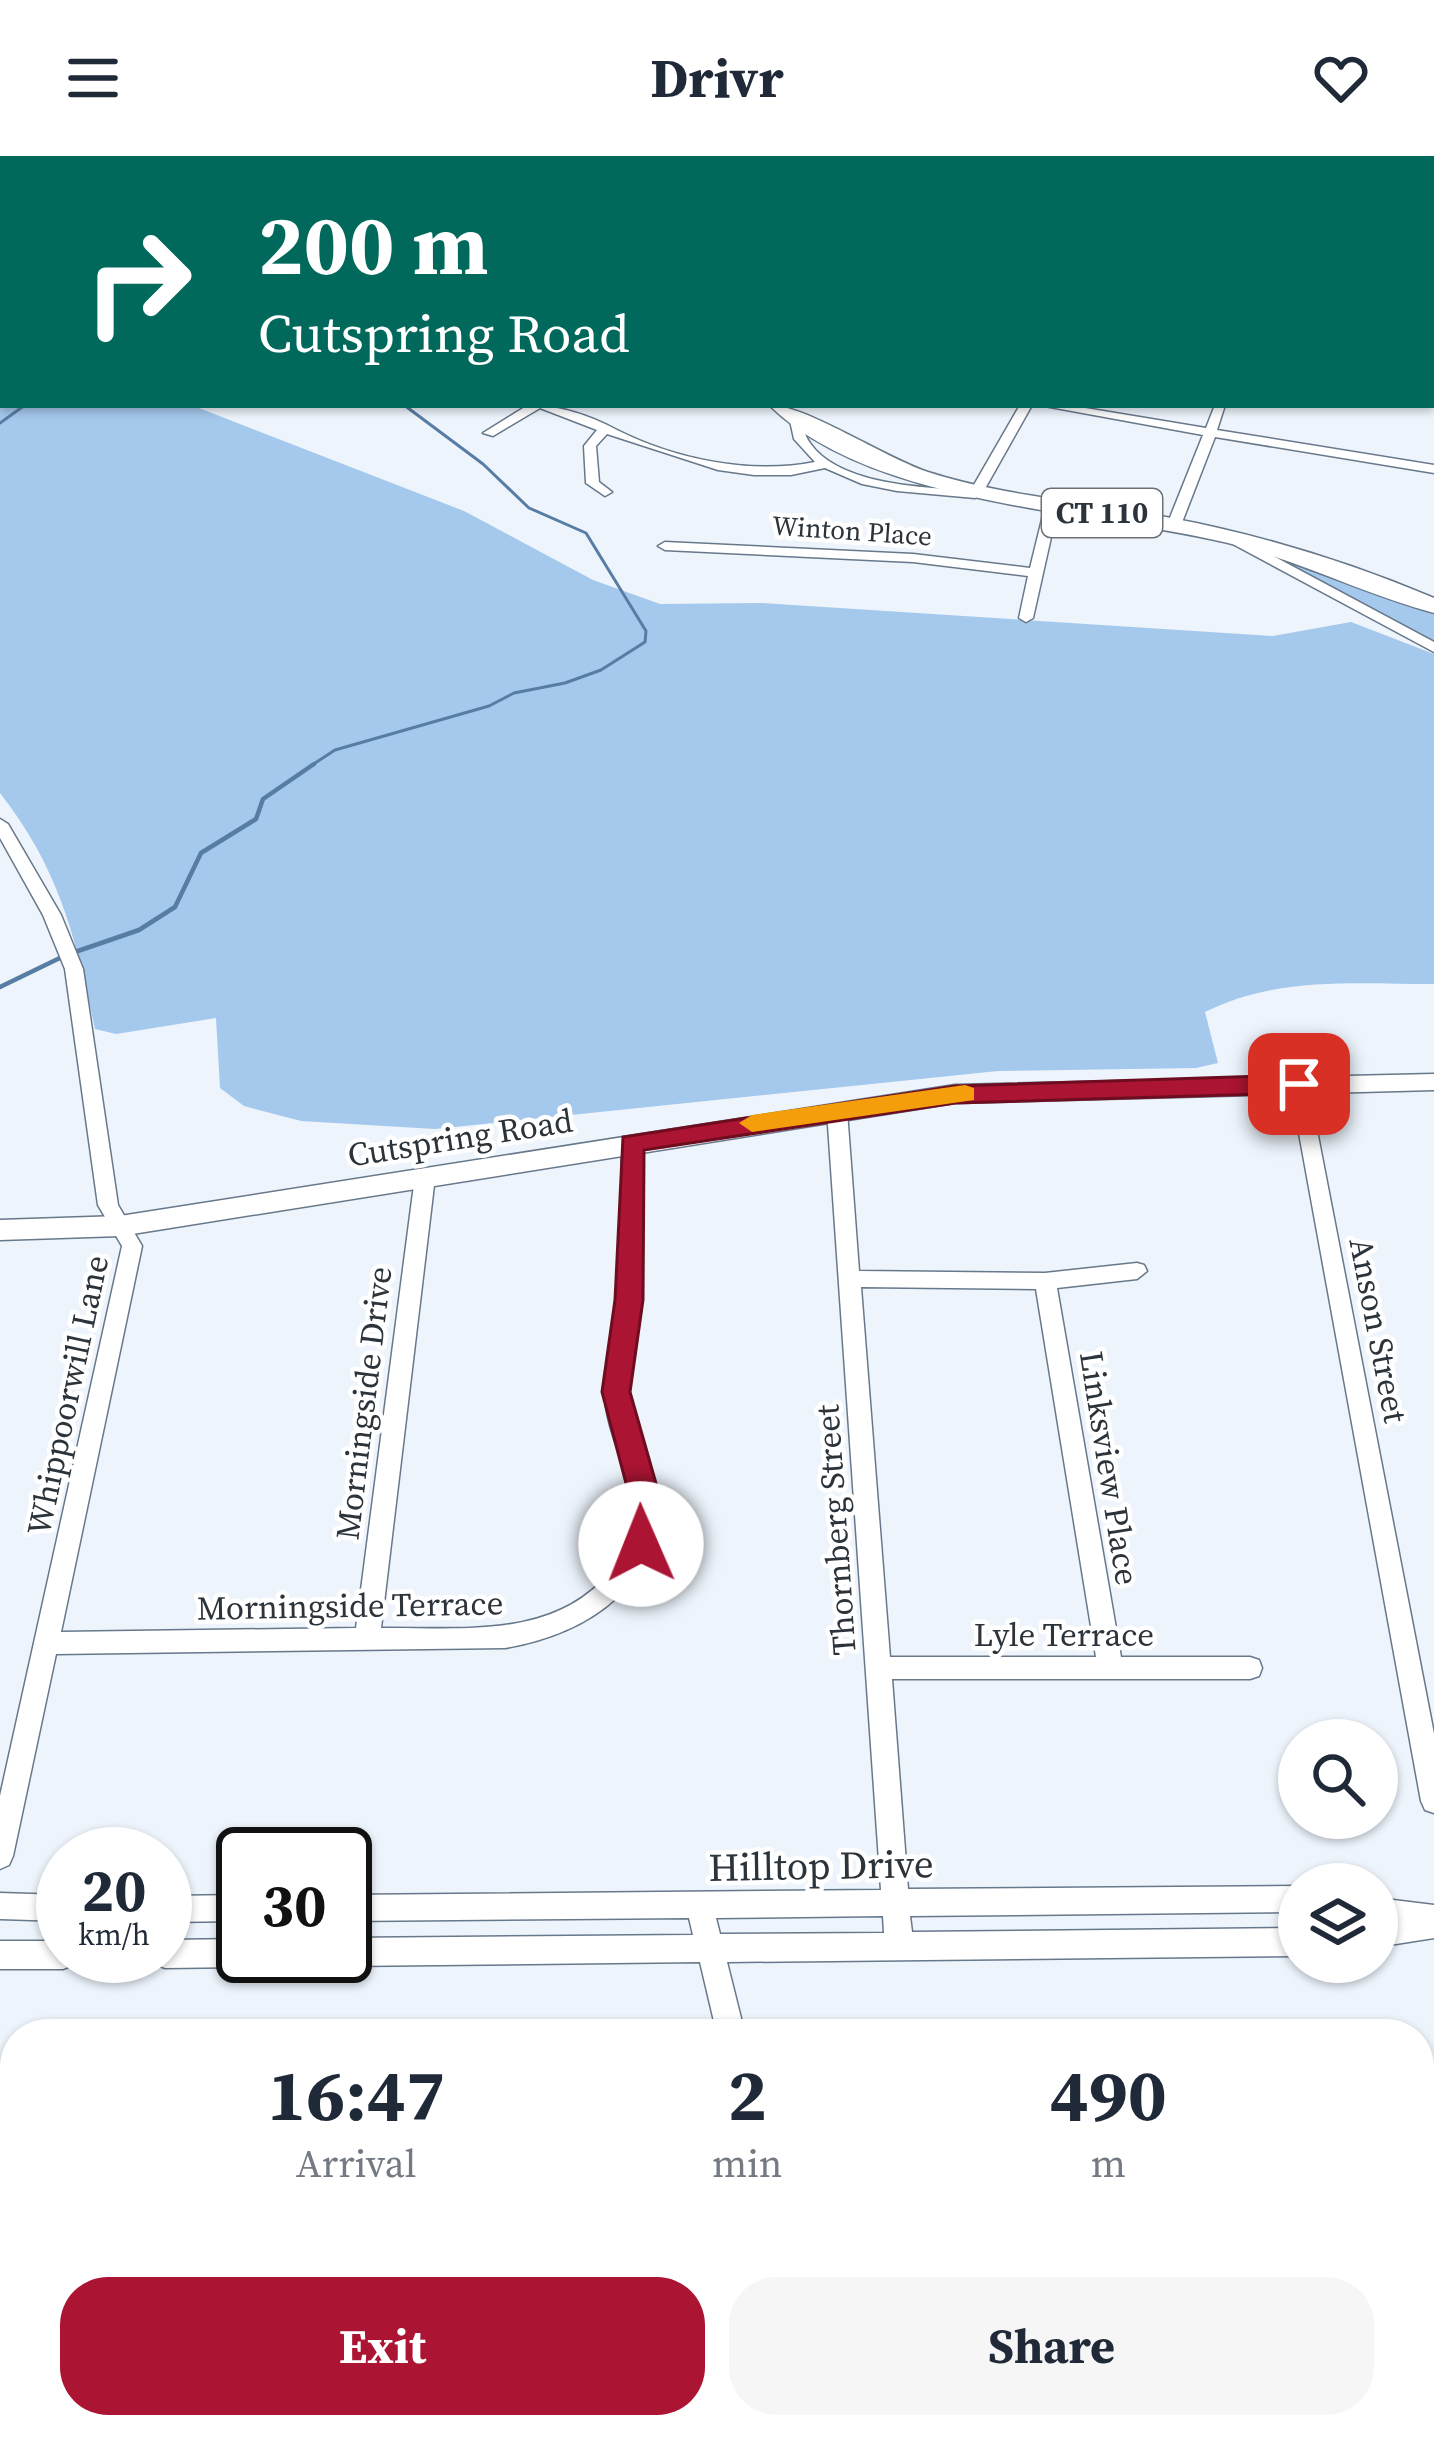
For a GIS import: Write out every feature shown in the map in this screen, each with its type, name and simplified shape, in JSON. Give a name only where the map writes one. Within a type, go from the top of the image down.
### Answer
[{"type":"main road","name":"CT 110","points":[[787,411],[882,466],[975,494],[1234,539],[1341,569],[1434,606]]},
{"type":"street","points":[[489,433],[535,408]]},
{"type":"street","points":[[549,408],[746,474],[827,464]]},
{"type":"street","points":[[787,411],[805,444],[827,464],[896,488],[975,494],[1024,408]]},
{"type":"street","points":[[1063,408],[1434,469]]},
{"type":"street","points":[[1174,525],[1220,408]]},
{"type":"street","points":[[605,491],[593,483],[590,442],[606,428]]},
{"type":"street","points":[[1026,618],[1051,506]]},
{"type":"street","points":[[1234,539],[1434,648]]},
{"type":"street","name":"Winton Place","points":[[665,546],[913,558],[1035,573]]},
{"type":"street","name":"Whippoorwill Lane","points":[[0,824],[64,941],[74,969],[108,1205],[132,1246],[0,1856]]},
{"type":"street","name":"Cutspring Road","points":[[0,1230],[120,1226],[955,1094],[1434,1082]]},
{"type":"street","name":"Anson Street","points":[[1299,1084],[1434,1801]]},
{"type":"street","name":"Thornberg Street","points":[[837,1111],[899,1945]]},
{"type":"street","name":"Morningside Terrace","points":[[48,1643],[528,1635],[578,1617],[629,1568],[641,1544],[642,1487],[616,1392],[629,1300],[632,1143]]},
{"type":"street","name":"Morningside Drive","points":[[367,1639],[425,1177]]},
{"type":"street","points":[[850,1279],[1046,1281],[1137,1270]]},
{"type":"street","name":"Linksview Place","points":[[1046,1281],[1109,1666]]},
{"type":"street","name":"Lyle Terrace","points":[[878,1668],[1250,1668]]},
{"type":"street","name":"Hilltop Drive","points":[[372,1908],[1278,1899]]},
{"type":"street","points":[[0,1906],[36,1907]]},
{"type":"street","points":[[700,1906],[726,2019]]},
{"type":"street","points":[[1398,1915],[1434,1922]]},
{"type":"street","points":[[1398,1929],[1434,1922]]},
{"type":"street","points":[[372,1952],[1278,1942]]},
{"type":"street","points":[[0,1955],[36,1955]]},
{"type":"shaded area","points":[[0,408],[199,408],[464,511],[593,580],[660,604],[762,603],[1273,636],[1351,622],[1434,654],[1434,984],[1317,984],[1232,1000],[1205,1012],[1218,1063],[1196,1068],[998,1071],[435,1129],[301,1121],[244,1106],[220,1088],[216,1018],[116,1034],[95,1029],[63,905],[37,849],[0,793]]},
{"type":"shaded area","points":[[1265,554],[1328,571],[1434,615],[1434,641],[1362,609]]},
{"type":"waterway","points":[[0,423],[21,408]]},
{"type":"waterway","points":[[309,767],[335,750],[601,670],[645,642],[646,631],[586,533],[529,508],[483,464],[408,408]]},
{"type":"waterway","points":[[75,952],[139,930],[175,907],[201,853],[256,819],[263,799],[314,764]]},
{"type":"waterway","points":[[0,987],[64,956]]},
{"type":"slow traffic","points":[[752,1123],[965,1094]]},
{"type":"route","points":[[641,1544],[642,1487],[618,1414],[616,1392],[629,1300],[632,1143],[955,1094],[1299,1084]]}]
